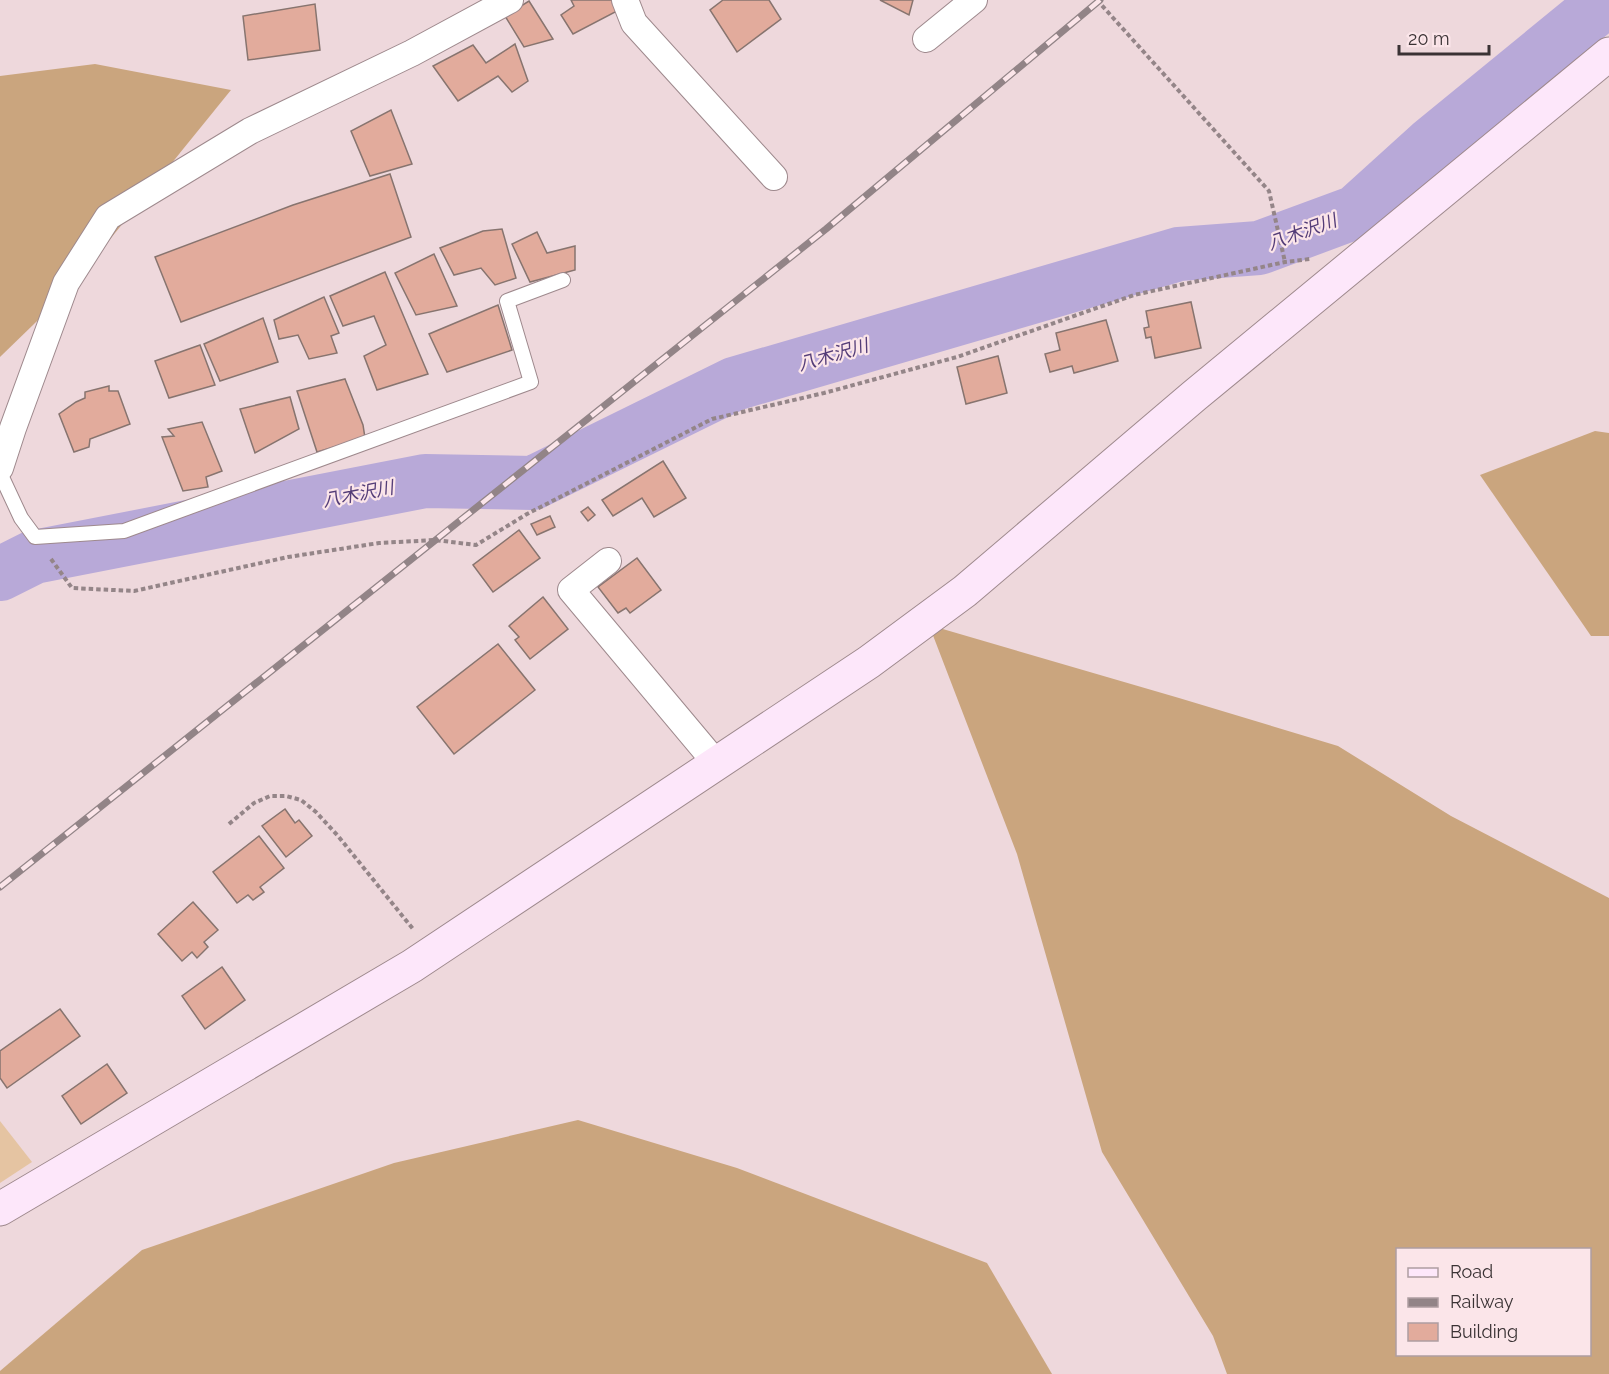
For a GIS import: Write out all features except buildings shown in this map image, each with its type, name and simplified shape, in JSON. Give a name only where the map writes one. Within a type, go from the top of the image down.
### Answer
[{"type":"street","points":[[0,468],[66,283],[108,217],[250,131],[412,53],[510,0]]},
{"type":"street","points":[[626,0],[634,22],[774,177]]},
{"type":"street","points":[[926,39],[974,0]]},
{"type":"street","points":[[0,1209],[412,966],[869,662],[965,591],[1194,396],[1609,54]]},
{"type":"street","points":[[608,561],[571,590],[716,764]]},
{"type":"lane","points":[[0,473],[21,518],[35,537],[124,531],[531,382],[507,301],[563,280]]},
{"type":"path","points":[[1097,0],[1269,191],[1286,262]]},
{"type":"path","points":[[35,537],[72,588],[134,591],[288,557],[379,543],[435,540],[476,545],[527,514],[712,419],[824,393],[957,357],[1134,295],[1286,262],[1318,258],[1352,266]]},
{"type":"path","points":[[229,824],[254,803],[270,796],[286,796],[301,800],[316,812],[338,836],[414,931]]},
{"type":"shaded area","points":[[95,64],[231,90],[68,291],[0,357],[0,76]]},
{"type":"shaded area","points":[[1595,431],[1609,433],[1609,636],[1591,636],[1480,475]]},
{"type":"shaded area","points":[[929,625],[1338,746],[1451,816],[1609,898],[1609,1374],[1227,1374],[1213,1336],[1102,1152],[1017,854]]},
{"type":"shaded area","points":[[578,1120],[737,1168],[987,1263],[1052,1374],[0,1374],[0,1371],[142,1250],[394,1163]]},
{"type":"shaded area","points":[[0,1121],[32,1162],[0,1183]]},
{"type":"waterway","name":"八木沢川","points":[[0,574],[34,557],[425,481],[533,483],[734,384],[1179,254],[1259,248],[1356,212],[1430,145],[1607,0]]},
{"type":"railway","points":[[0,887],[826,229],[1100,0]]}]
